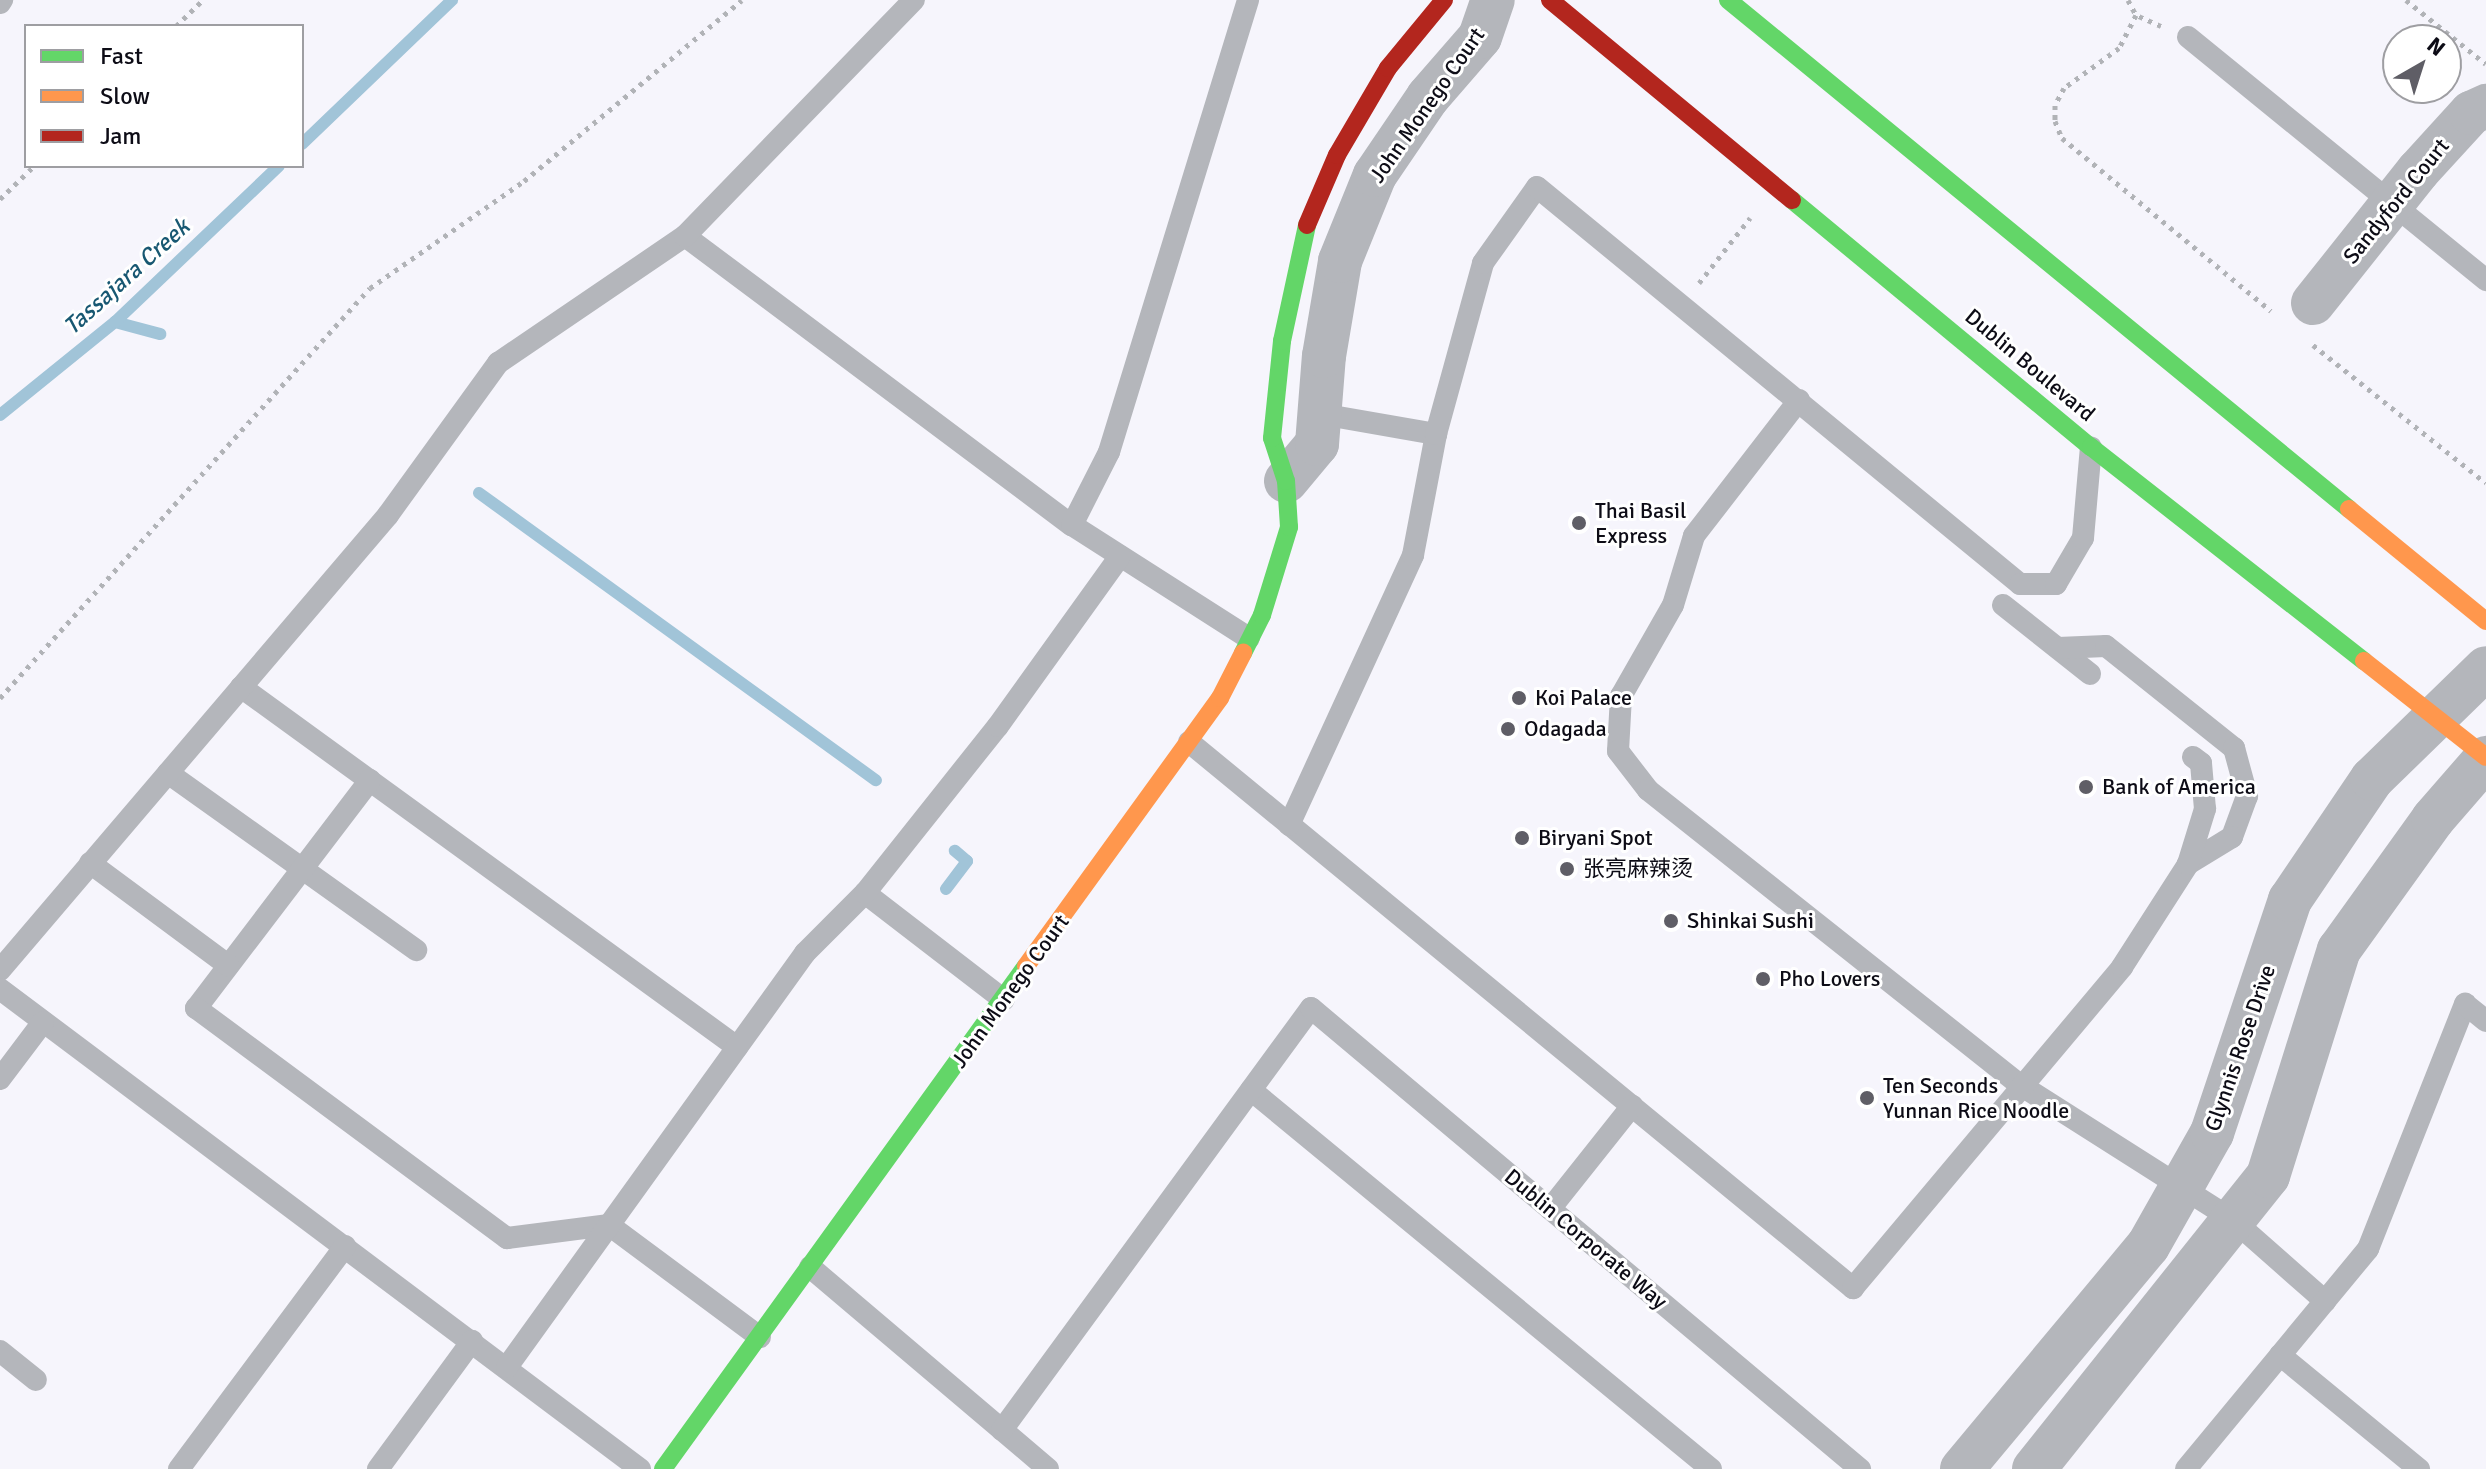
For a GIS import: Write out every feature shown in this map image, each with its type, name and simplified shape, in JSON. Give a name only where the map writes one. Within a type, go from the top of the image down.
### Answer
[{"type":"main road","name":"John Monego Court","points":[[663,1469],[1220,698],[1249,638],[1289,527],[1286,481],[1272,438],[1282,341],[1301,240],[1337,155],[1388,68],[1444,0]]},
{"type":"main road","name":"Dublin Boulevard","points":[[1550,0],[2091,447],[2486,758]]},
{"type":"main road","points":[[1728,0],[2486,621]]},
{"type":"street","name":"John Monego Court","points":[[1286,481],[1317,444],[1324,356],[1340,261],[1375,175],[1428,97],[1480,37],[1493,0]]},
{"type":"street","name":"Sandyford Court","points":[[2300,321],[2393,204],[2471,113],[2486,106]]},
{"type":"street","name":"Glynnis Rose Drive","points":[[1962,1469],[2148,1246],[2212,1133],[2290,900],[2372,779],[2486,668]]},
{"type":"street","points":[[2034,1469],[2268,1176],[2339,950],[2433,819],[2486,758]]},
{"type":"lane","points":[[0,970],[388,515],[498,363],[685,236],[914,0]]},
{"type":"lane","points":[[1072,525],[1109,452],[1248,0]]},
{"type":"lane","points":[[2188,37],[2486,280]]},
{"type":"lane","points":[[1289,825],[1413,555],[1436,434],[1483,263],[1537,187],[2020,584],[2056,584],[2083,538],[2091,447]]},
{"type":"lane","points":[[685,236],[1072,525],[1249,638]]},
{"type":"lane","points":[[1799,400],[1694,536],[1673,605],[1621,696],[1618,751],[1648,790],[2022,1086],[2183,1185],[2233,1220],[2325,1301]]},
{"type":"lane","points":[[1321,414],[1436,434]]},
{"type":"lane","points":[[507,1367],[805,953],[865,893],[998,726],[1120,556]]},
{"type":"lane","points":[[2003,605],[2090,674]]},
{"type":"lane","points":[[2058,648],[2106,646],[2234,748],[2247,796],[2232,837],[2188,864]]},
{"type":"lane","points":[[241,687],[737,1047]]},
{"type":"lane","points":[[1189,742],[1853,1288],[2122,967],[2188,864],[2205,809],[2201,763],[2193,757]]},
{"type":"lane","points":[[168,773],[416,950]]},
{"type":"lane","points":[[370,780],[196,1008],[507,1238],[609,1225],[760,1337]]},
{"type":"lane","points":[[90,863],[228,965]]},
{"type":"lane","points":[[865,893],[1004,1000]]},
{"type":"lane","points":[[0,989],[640,1469]]},
{"type":"lane","points":[[2186,1469],[2368,1249],[2465,1004],[2486,1021]]},
{"type":"lane","name":"Dublin Corporate Way","points":[[1251,1090],[1311,1008],[1860,1469]]},
{"type":"lane","points":[[0,1079],[43,1022]]},
{"type":"lane","points":[[1002,1430],[1251,1090],[1711,1469]]},
{"type":"lane","points":[[1550,1209],[1632,1106]]},
{"type":"lane","points":[[179,1469],[345,1246]]},
{"type":"lane","points":[[810,1267],[1048,1469]]},
{"type":"lane","points":[[378,1469],[472,1341]]},
{"type":"lane","points":[[0,1351],[36,1380]]},
{"type":"lane","points":[[2280,1355],[2419,1469]]},
{"type":"path","points":[[178,24],[203,0]]},
{"type":"path","points":[[0,698],[370,288],[524,181],[742,0]]},
{"type":"path","points":[[2128,0],[2136,15],[2188,37]]},
{"type":"path","points":[[2406,0],[2486,64]]},
{"type":"path","points":[[2136,15],[2119,48],[2064,88],[2055,105],[2062,138],[2300,321],[2486,483]]},
{"type":"path","points":[[0,199],[32,168]]},
{"type":"path","points":[[1682,305],[1775,186]]},
{"type":"waterway","name":"Tassajara Creek","points":[[304,142],[452,0]]},
{"type":"waterway","name":"Tassajara Creek","points":[[0,415],[115,322],[277,168]]},
{"type":"waterway","points":[[115,322],[160,334]]},
{"type":"waterway","points":[[479,493],[876,780]]},
{"type":"waterway","points":[[946,889],[967,861],[955,851]]},
{"type":"traffic: fast","points":[[1728,0],[2349,509]]},
{"type":"traffic: fast","points":[[1792,200],[2091,447],[2364,661]]},
{"type":"traffic: fast","points":[[1243,653],[1262,615],[1289,527],[1286,481],[1272,438],[1282,341],[1307,225]]},
{"type":"traffic: fast","points":[[663,1469],[1026,966]]},
{"type":"traffic: slow","points":[[2349,509],[2486,621]]},
{"type":"traffic: slow","points":[[1026,966],[1220,698],[1243,653]]},
{"type":"traffic: slow","points":[[2364,661],[2486,757]]},
{"type":"traffic: jam","points":[[1307,225],[1337,155],[1388,68],[1444,0]]},
{"type":"traffic: jam","points":[[1550,0],[1792,200]]},
{"type":"place","name":"Thai Basil Express","points":[[1579,523]]},
{"type":"place","name":"Koi Palace","points":[[1519,698]]},
{"type":"place","name":"Odagada","points":[[1508,729]]},
{"type":"place","name":"Bank of America","points":[[2086,787]]},
{"type":"place","name":"Biryani Spot","points":[[1522,838]]},
{"type":"place","name":"张亮麻辣烫","points":[[1567,869]]},
{"type":"place","name":"Shinkai Sushi","points":[[1671,921]]},
{"type":"place","name":"Pho Lovers","points":[[1763,979]]},
{"type":"place","name":"Ten Seconds Yunnan Rice Noodle","points":[[1867,1098]]}]
